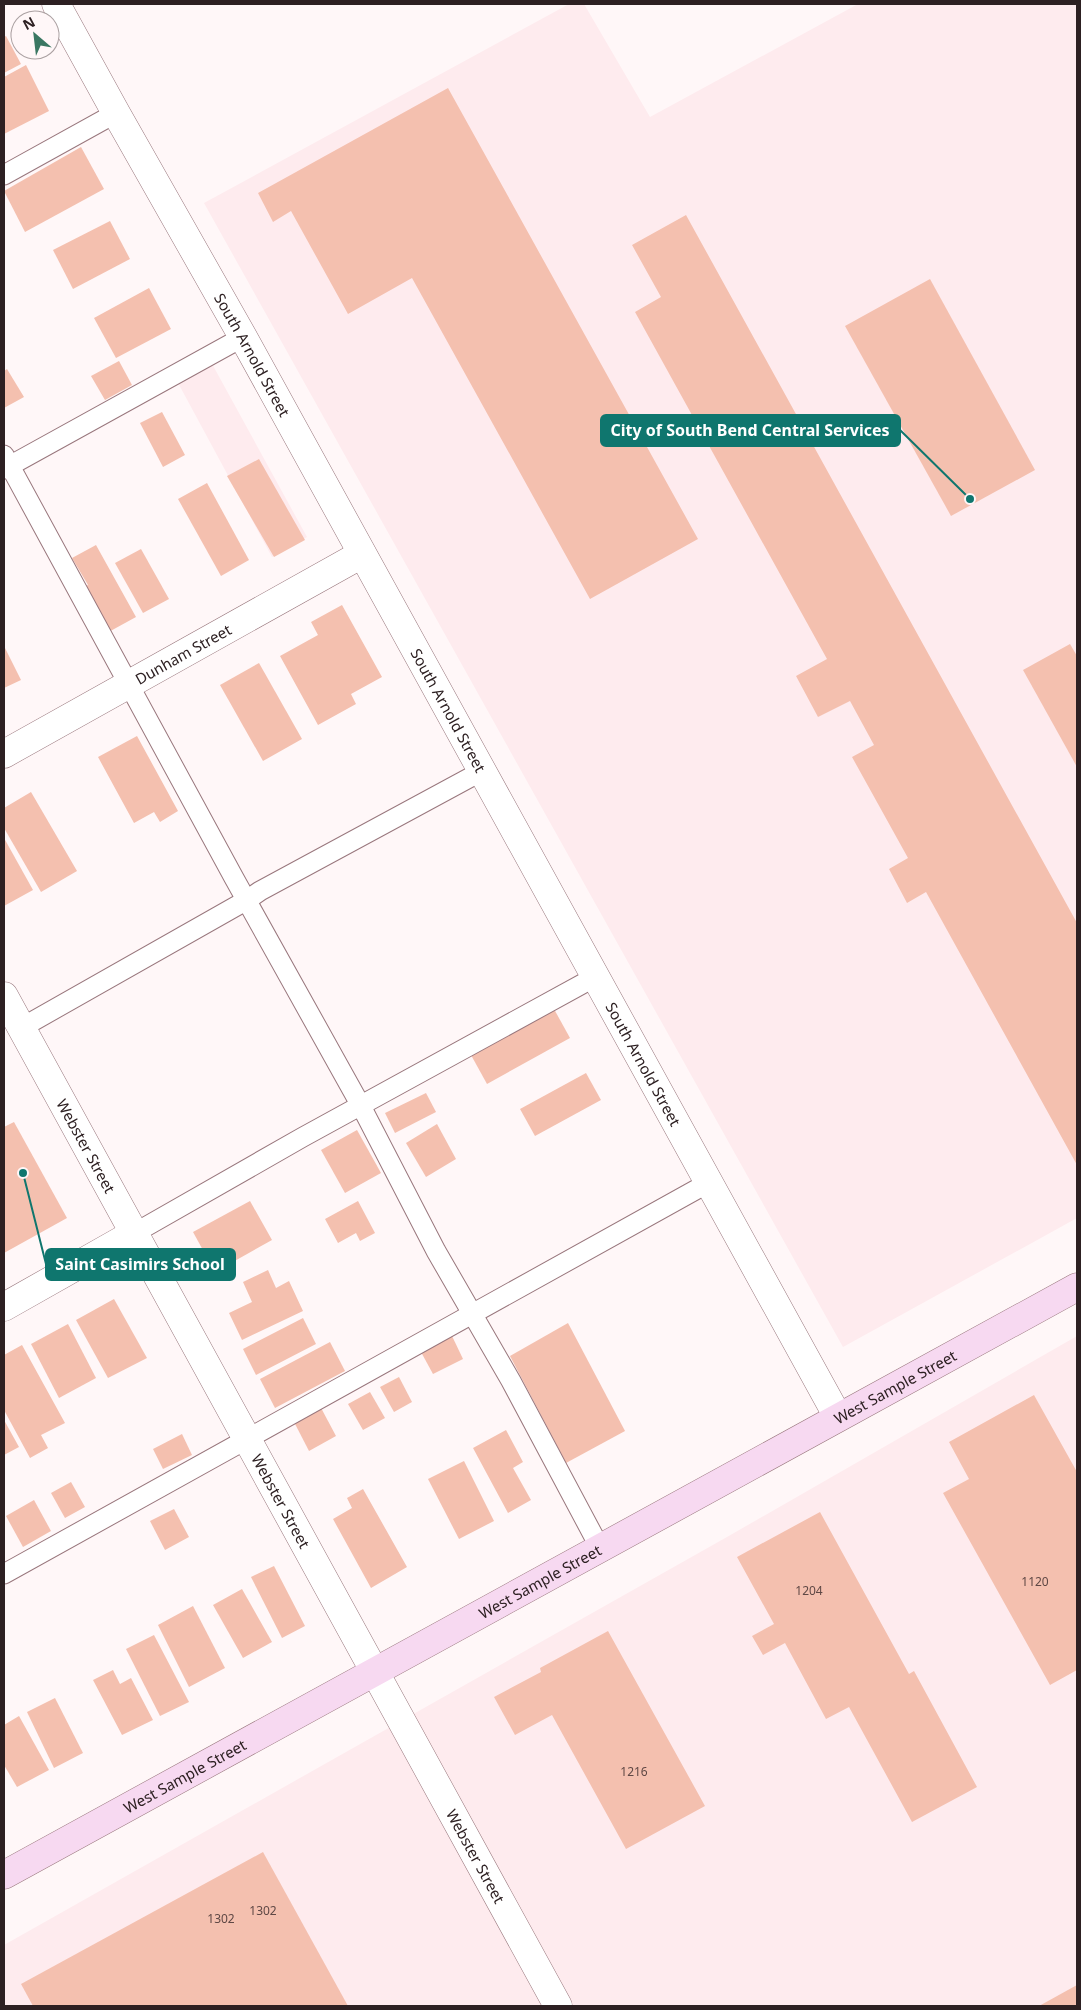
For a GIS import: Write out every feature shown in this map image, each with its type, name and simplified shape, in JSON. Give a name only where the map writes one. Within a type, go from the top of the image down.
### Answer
[{"type":"main road","name":"West Sample Street","points":[[4,1875],[1077,1287]]},
{"type":"street","name":"South Arnold Street","points":[[56,4],[243,337],[838,1417]]},
{"type":"street","name":"Dunham Street","points":[[4,754],[362,554]]},
{"type":"street","name":"Webster Street","points":[[4,996],[133,1234],[376,1671],[558,2006]]},
{"type":"street","points":[[4,1307],[133,1234]]},
{"type":"lane","points":[[4,175],[116,113]]},
{"type":"lane","points":[[243,337],[6,463],[361,1106],[436,1251],[511,1381],[600,1548]]},
{"type":"lane","points":[[21,1028],[247,900],[260,890],[482,771]]},
{"type":"lane","points":[[133,1234],[302,1137],[595,977]]},
{"type":"lane","points":[[4,1574],[708,1183]]},
{"type":"shaded area","points":[[569,4],[584,4],[650,117],[858,4],[1077,4],[1077,1218],[843,1347],[204,203]]},
{"type":"shaded area","points":[[211,362],[307,537],[272,557],[177,381]]},
{"type":"shaded area","points":[[1077,1336],[1077,2006],[4,2006],[4,1945],[727,1537]]},
{"type":"building","points":[[6,36],[10,43],[10,60],[19,60],[21,64],[4,73],[4,37]]},
{"type":"building","points":[[26,65],[49,111],[4,134],[4,77]]},
{"type":"building","points":[[448,88],[698,539],[590,599],[412,278],[348,314],[291,211],[273,222],[258,193]]},
{"type":"building","points":[[81,147],[104,189],[25,232],[4,191]]},
{"type":"building","points":[[686,215],[1077,923],[1077,1165],[926,892],[907,903],[889,869],[908,858],[852,757],[874,745],[850,701],[818,717],[796,676],[827,659],[635,312],[661,297],[632,245]]},
{"type":"building","points":[[110,221],[130,259],[73,289],[53,250]]},
{"type":"building","points":[[930,279],[1035,470],[951,516],[845,326]]},
{"type":"building","points":[[149,288],[171,329],[116,358],[94,318]]},
{"type":"building","points":[[119,361],[132,385],[105,400],[91,376]]},
{"type":"building","points":[[7,369],[24,397],[4,408],[4,371]]},
{"type":"building","points":[[162,412],[185,455],[163,467],[140,423]]},
{"type":"building","points":[[259,459],[305,540],[274,557],[227,476]]},
{"type":"building","points":[[207,483],[249,560],[221,576],[178,499]]},
{"type":"building","points":[[96,545],[136,617],[105,634],[80,589],[88,585],[72,558]]},
{"type":"building","points":[[141,549],[169,599],[143,613],[115,563]]},
{"type":"building","points":[[342,605],[382,677],[351,694],[356,704],[318,725],[280,656],[318,635],[311,622]]},
{"type":"building","points":[[1070,644],[1077,656],[1077,767],[1023,670]]},
{"type":"building","points":[[4,646],[21,680],[4,688]]},
{"type":"building","points":[[259,663],[302,739],[263,761],[220,685]]},
{"type":"building","points":[[137,736],[178,811],[160,822],[154,812],[134,823],[98,757]]},
{"type":"building","points":[[31,792],[77,871],[41,892],[4,828],[4,808]]},
{"type":"building","points":[[4,838],[33,890],[4,906]]},
{"type":"building","points":[[554,1009],[570,1038],[487,1084],[471,1055]]},
{"type":"building","points":[[586,1073],[601,1100],[535,1136],[520,1109]]},
{"type":"building","points":[[426,1093],[436,1112],[395,1133],[385,1113]]},
{"type":"building","points":[[14,1122],[67,1218],[4,1253],[4,1127]]},
{"type":"building","points":[[437,1124],[456,1159],[426,1177],[406,1143]]},
{"type":"building","points":[[357,1130],[381,1173],[345,1193],[321,1150]]},
{"type":"building","points":[[250,1201],[272,1240],[215,1272],[193,1232]]},
{"type":"building","points":[[358,1201],[375,1233],[360,1241],[356,1233],[338,1243],[325,1219]]},
{"type":"building","points":[[268,1270],[276,1288],[289,1281],[303,1311],[242,1340],[229,1313],[252,1302],[243,1282]]},
{"type":"building","points":[[114,1299],[147,1358],[108,1378],[76,1320]]},
{"type":"building","points":[[303,1318],[316,1344],[256,1375],[243,1349]]},
{"type":"building","points":[[568,1323],[625,1431],[566,1463],[510,1356]]},
{"type":"building","points":[[68,1324],[96,1378],[59,1398],[31,1344]]},
{"type":"building","points":[[452,1336],[463,1359],[433,1374],[421,1352]]},
{"type":"building","points":[[330,1342],[345,1371],[275,1408],[260,1379]]},
{"type":"building","points":[[22,1345],[65,1423],[41,1435],[48,1448],[30,1458],[4,1410],[4,1355]]},
{"type":"building","points":[[399,1377],[412,1402],[394,1412],[380,1387]]},
{"type":"building","points":[[370,1392],[385,1418],[363,1430],[348,1404]]},
{"type":"building","points":[[1034,1395],[1077,1472],[1077,1670],[1050,1685],[943,1493],[969,1479],[949,1442]]},
{"type":"building","points":[[320,1406],[336,1436],[309,1451],[293,1420]]},
{"type":"building","points":[[4,1420],[19,1447],[4,1455]]},
{"type":"building","points":[[506,1430],[523,1462],[513,1468],[531,1500],[508,1513],[473,1448]]},
{"type":"building","points":[[182,1434],[192,1455],[163,1469],[153,1449]]},
{"type":"building","points":[[464,1461],[494,1521],[459,1539],[428,1479]]},
{"type":"building","points":[[71,1482],[85,1507],[65,1518],[51,1493]]},
{"type":"building","points":[[363,1489],[407,1567],[371,1588],[333,1519],[352,1508],[347,1498]]},
{"type":"building","points":[[34,1500],[51,1531],[23,1547],[6,1516]]},
{"type":"building","points":[[174,1509],[189,1537],[165,1550],[150,1521]]},
{"type":"building","points":[[820,1512],[909,1674],[914,1671],[977,1787],[912,1822],[849,1707],[826,1719],[785,1643],[763,1655],[752,1636],[774,1624],[737,1557]]},
{"type":"building","points":[[274,1566],[305,1626],[282,1638],[251,1577]]},
{"type":"building","points":[[242,1589],[272,1642],[243,1658],[213,1605]]},
{"type":"building","points":[[193,1606],[225,1668],[189,1687],[158,1625]]},
{"type":"building","points":[[608,1631],[705,1806],[626,1849],[552,1715],[515,1735],[494,1697],[541,1672],[540,1668]]},
{"type":"building","points":[[154,1635],[189,1702],[160,1716],[126,1649]]},
{"type":"building","points":[[113,1670],[120,1684],[131,1678],[153,1720],[122,1735],[93,1680]]},
{"type":"building","points":[[55,1698],[83,1753],[54,1768],[27,1712]]},
{"type":"building","points":[[19,1716],[49,1770],[17,1787],[4,1765],[4,1725]]},
{"type":"building","points":[[263,1852],[348,2006],[33,2006],[21,1984]]},
{"type":"building","points":[[1077,1985],[1077,2006],[1039,2006]]},
{"type":"place","name":"City of South Bend Central Services","points":[[970,499]]},
{"type":"place","name":"Saint Casimirs School","points":[[23,1173]]}]
